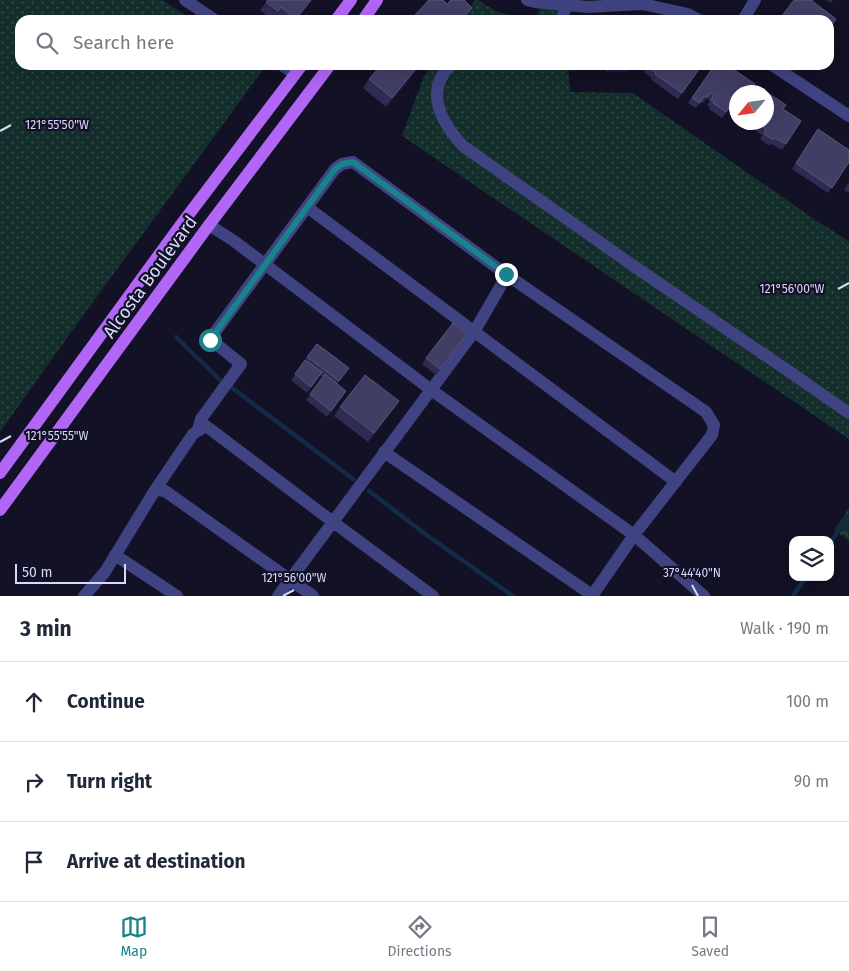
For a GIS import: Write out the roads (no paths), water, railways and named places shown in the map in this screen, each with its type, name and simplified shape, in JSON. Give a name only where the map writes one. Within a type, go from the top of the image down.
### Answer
[{"type":"main road","points":[[340,15],[351,0]]},
{"type":"main road","points":[[367,15],[378,0]]},
{"type":"main road","name":"Alcosta Boulevard","points":[[0,473],[186,218],[297,70]]},
{"type":"main road","name":"Alcosta Boulevard","points":[[0,510],[209,225],[326,70]]},
{"type":"street","points":[[185,0],[208,15]]},
{"type":"street","points":[[527,0],[535,2],[568,2],[587,7],[642,4],[690,15]]},
{"type":"street","points":[[746,15],[755,0]]},
{"type":"street","points":[[563,15],[568,2]]},
{"type":"street","points":[[445,70],[438,82],[436,98],[440,112],[452,134],[463,146],[638,269],[849,413]]},
{"type":"street","points":[[780,70],[849,116]]},
{"type":"street","points":[[198,430],[202,419],[241,364],[210,340],[335,169],[342,164],[353,162],[506,274],[706,412],[714,425],[712,436],[634,535],[592,596],[384,452]]},
{"type":"street","points":[[307,207],[676,482]]},
{"type":"street","points":[[209,225],[234,241],[430,389],[634,535],[704,596]]},
{"type":"street","points":[[278,596],[474,332],[506,274]]},
{"type":"street","points":[[84,596],[105,572],[155,490],[193,434],[206,426],[433,596]]},
{"type":"street","points":[[155,490],[166,491],[313,596]]},
{"type":"street","points":[[115,555],[177,596]]},
{"type":"waterway","points":[[176,337],[220,380]]},
{"type":"waterway","points":[[231,387],[353,479]]},
{"type":"waterway","points":[[369,491],[428,536],[513,596]]},
{"type":"waterway","points":[[834,537],[849,516]]},
{"type":"waterway","points":[[793,596],[803,581]]}]
